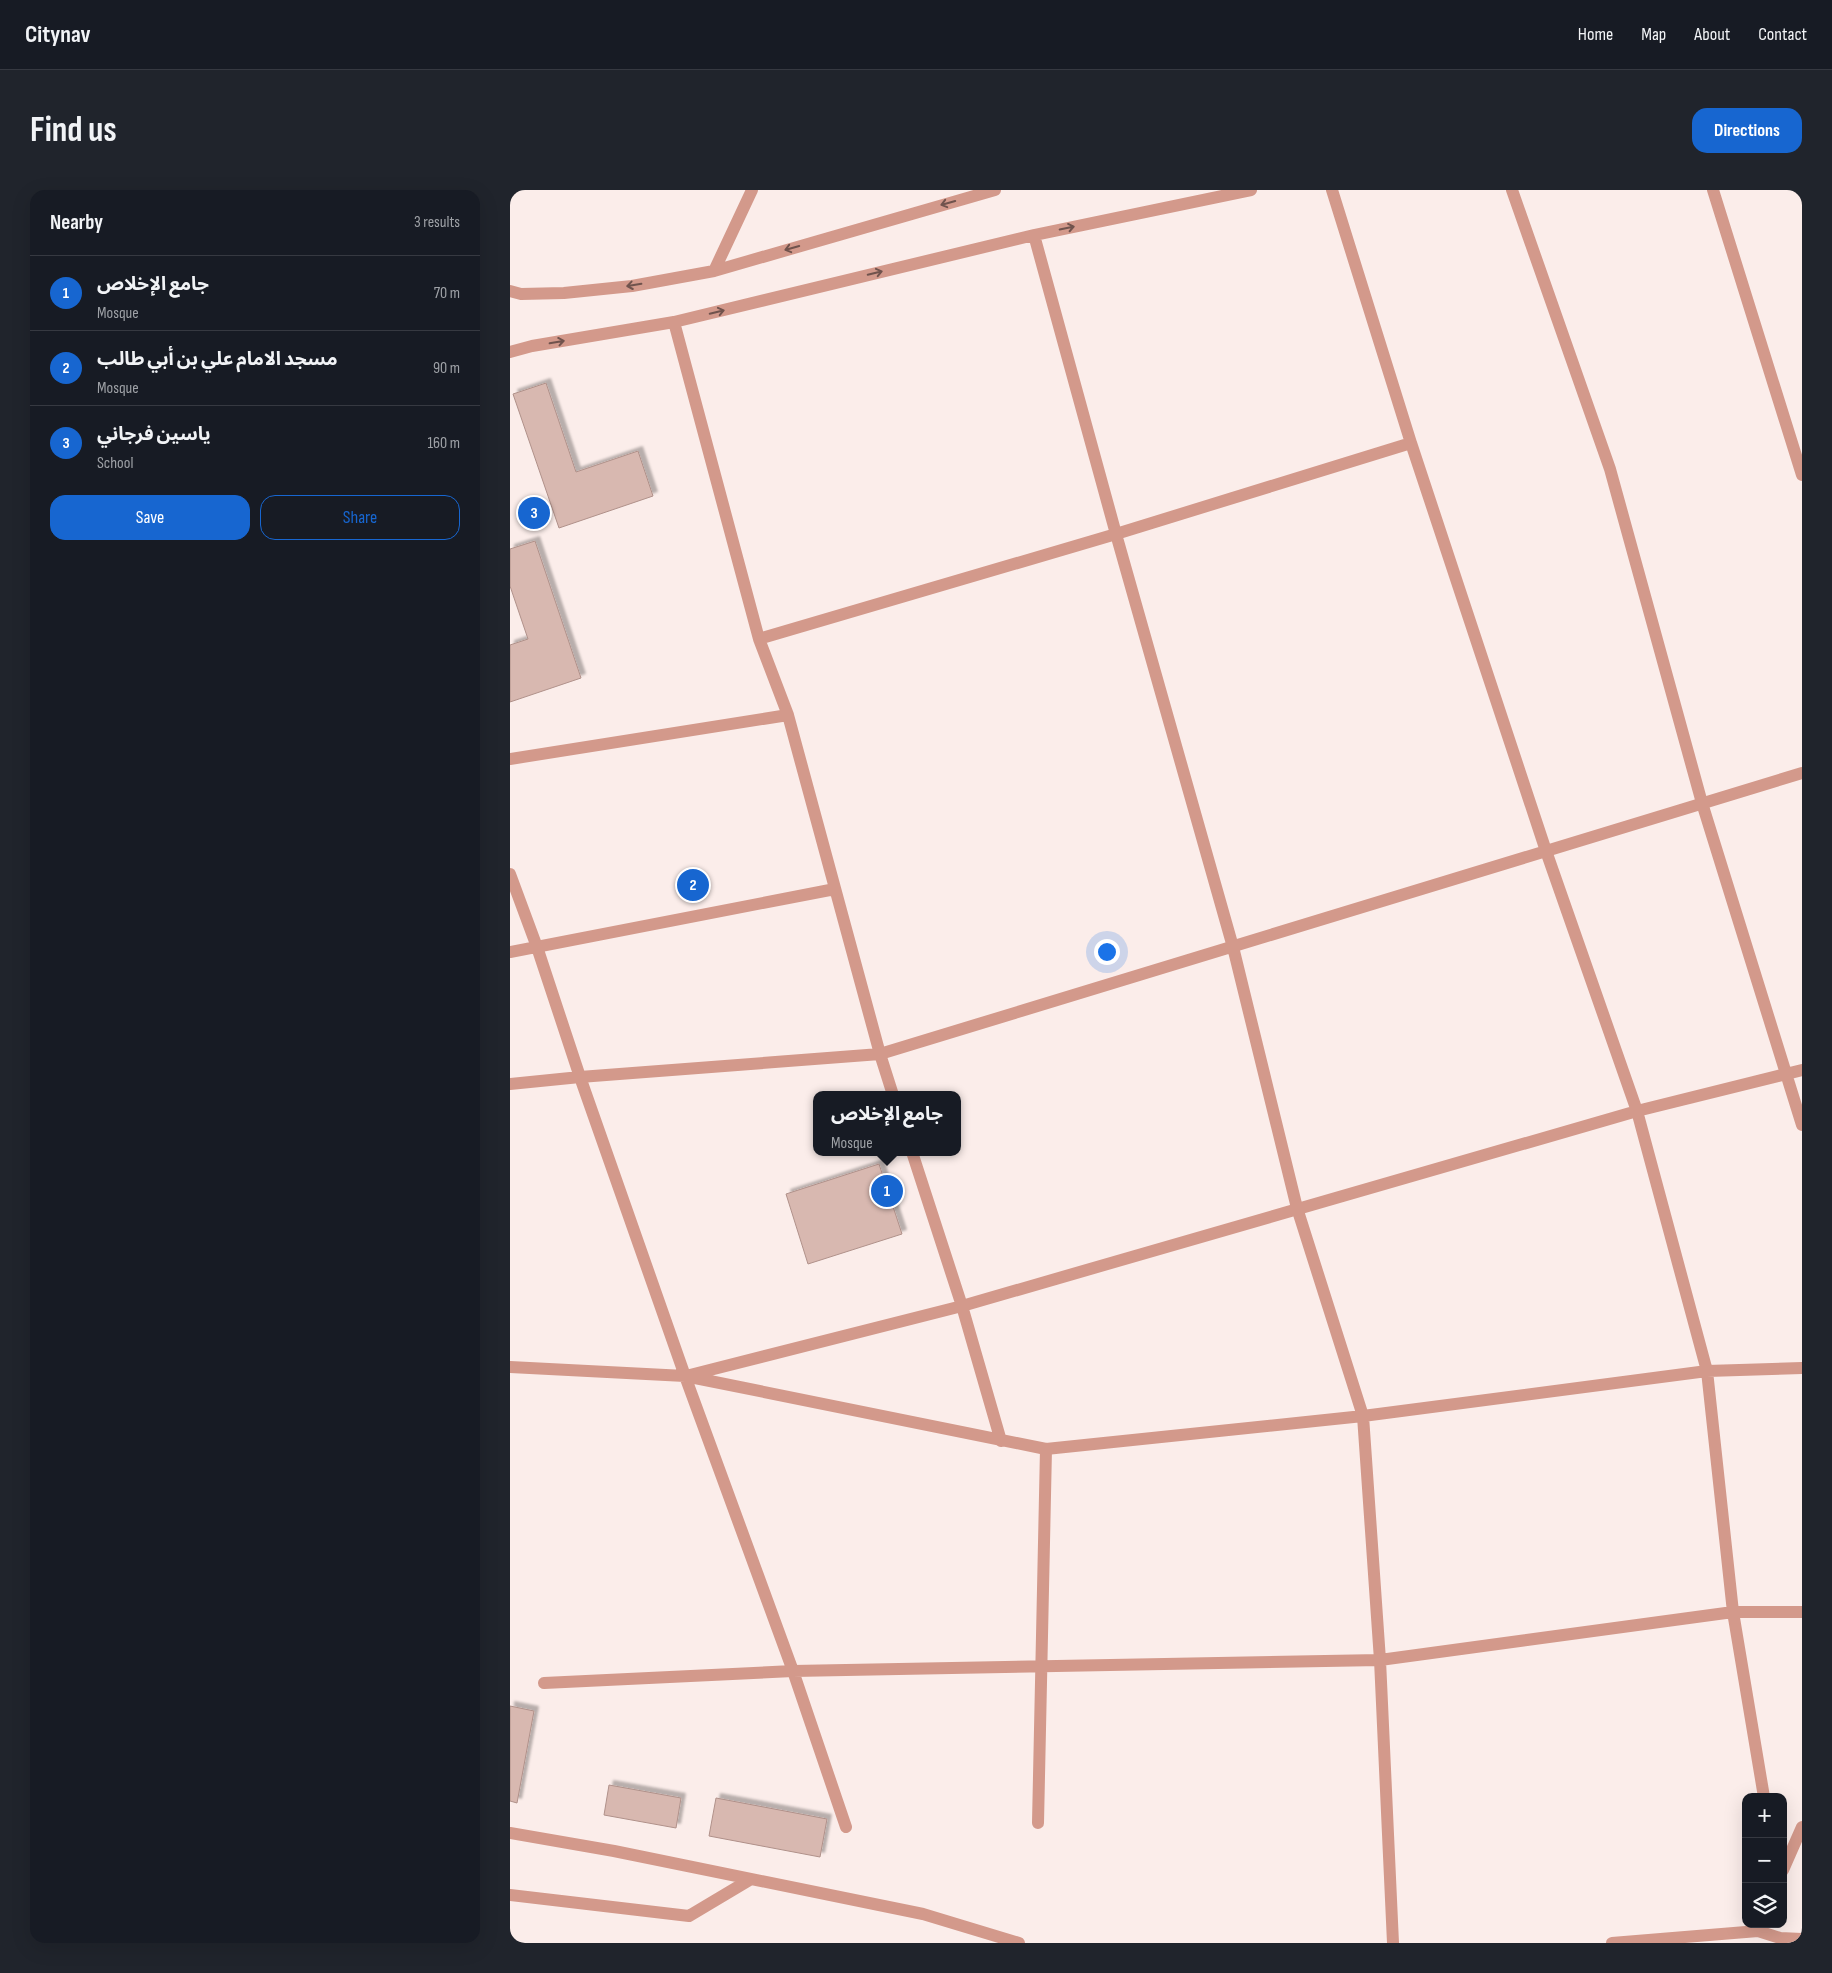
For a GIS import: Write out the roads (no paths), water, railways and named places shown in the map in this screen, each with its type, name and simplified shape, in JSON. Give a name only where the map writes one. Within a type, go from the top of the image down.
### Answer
[{"type":"street","points":[[714,270],[752,190]]},
{"type":"street","points":[[510,352],[532,346],[674,322],[1034,235],[1251,190]]},
{"type":"street","points":[[1332,190],[1411,443],[1546,851],[1636,1111],[1707,1371],[1733,1612],[1763,1793]]},
{"type":"street","points":[[1512,190],[1610,469],[1702,803],[1802,1125]]},
{"type":"street","points":[[1713,190],[1802,475]]},
{"type":"street","points":[[510,291],[520,294],[564,293],[632,286],[714,270],[987,191]]},
{"type":"street","points":[[1034,235],[1116,534],[1233,947],[1298,1208],[1363,1416],[1380,1660],[1393,1943]]},
{"type":"street","points":[[674,322],[759,639],[788,715],[892,1091]]},
{"type":"street","points":[[759,639],[1116,534],[1411,443]]},
{"type":"street","points":[[510,759],[788,715]]},
{"type":"street","points":[[510,1084],[880,1054],[1802,773]]},
{"type":"street","points":[[510,874],[685,1376],[793,1671],[846,1827]]},
{"type":"street","points":[[510,952],[835,888]]},
{"type":"street","points":[[685,1376],[962,1306],[1636,1111],[1802,1070]]},
{"type":"street","points":[[913,1156],[962,1306],[1001,1441]]},
{"type":"street","points":[[510,1367],[685,1376],[1046,1449],[1363,1416],[1707,1371],[1802,1368]]},
{"type":"street","points":[[1038,1824],[1043,1667],[1046,1449]]},
{"type":"street","points":[[544,1683],[793,1671],[1380,1660],[1733,1612],[1802,1612]]},
{"type":"street","points":[[1787,1861],[1802,1827]]},
{"type":"street","points":[[510,1833],[614,1851],[923,1914],[1019,1943]]},
{"type":"street","points":[[510,1895],[689,1916],[751,1879]]},
{"type":"street","points":[[1612,1943],[1750,1928]]},
{"type":"street","points":[[1752,1943],[1759,1928]]},
{"type":"street","points":[[1760,1928],[1780,1941],[1802,1938]]},
{"type":"place","name":"ياسين فرجاني","points":[[534,513]]},
{"type":"place","name":"مسجد الامام علي بن أبي طالب","points":[[693,885]]},
{"type":"place","name":"جامع الإخلاص","points":[[887,1191]]}]
